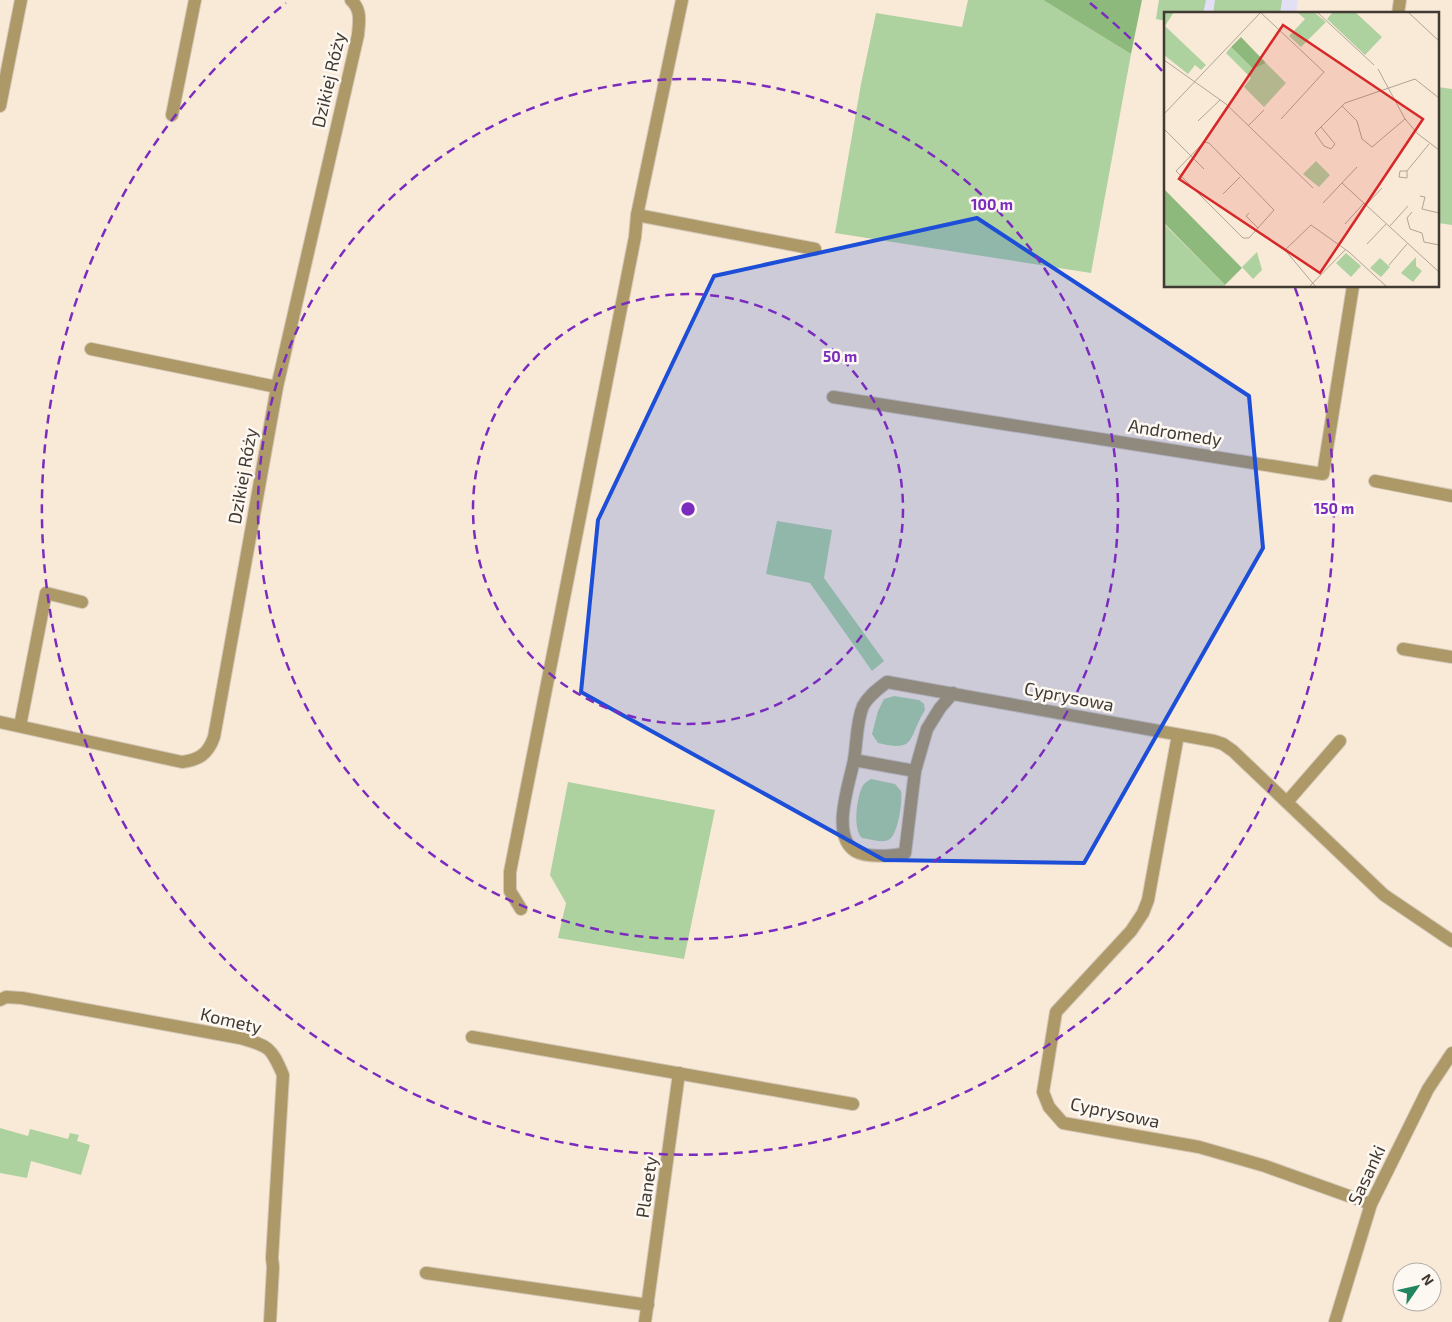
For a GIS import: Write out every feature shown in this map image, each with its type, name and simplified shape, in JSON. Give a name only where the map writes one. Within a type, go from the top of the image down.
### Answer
[{"type":"street","points":[[0,106],[21,0]]},
{"type":"street","points":[[172,115],[195,0]]},
{"type":"street","name":"Dzikiej Róży","points":[[0,722],[182,762],[193,761],[203,756],[211,746],[214,738],[277,387],[358,35],[360,16],[356,5],[351,0]]},
{"type":"street","points":[[521,909],[510,891],[510,872],[631,257],[637,215],[682,0]]},
{"type":"street","points":[[637,215],[815,248]]},
{"type":"street","name":"Andromedy","points":[[833,397],[1323,474],[1354,288]]},
{"type":"street","points":[[91,349],[277,387]]},
{"type":"street","points":[[1375,482],[1452,496]]},
{"type":"street","points":[[20,726],[46,593],[82,602]]},
{"type":"street","points":[[1403,649],[1452,657]]},
{"type":"street","name":"Cyprysowa","points":[[953,693],[940,708],[927,729],[915,771],[905,853],[869,855],[855,851],[846,840],[842,814],[854,760],[860,718],[863,706],[872,694],[887,682],[953,693],[1223,744],[1233,751],[1384,895],[1452,941]]},
{"type":"street","name":"Cyprysowa","points":[[1178,735],[1148,900],[1143,913],[1131,931],[1056,1012],[1043,1092],[1049,1107],[1063,1123],[1198,1147],[1265,1166],[1371,1204]]},
{"type":"street","points":[[1287,802],[1340,741]]},
{"type":"street","points":[[854,760],[915,771]]},
{"type":"street","name":"Komety","points":[[0,1000],[6,997],[22,998],[240,1038],[266,1047],[275,1056],[283,1075],[270,1322]]},
{"type":"street","points":[[472,1037],[853,1104]]},
{"type":"street","name":"Sasanki","points":[[1336,1322],[1371,1204],[1428,1089],[1452,1053]]},
{"type":"street","name":"Planety","points":[[645,1322],[679,1073]]},
{"type":"street","points":[[426,1273],[648,1305]]},
{"type":"highlighted area","points":[[977,218],[1249,396],[1263,548],[1084,863],[884,860],[581,692],[598,520],[714,276]]},
{"type":"shaded area","points":[[1159,0],[1298,0],[1296,12],[1164,12],[1164,21],[1156,19]]},
{"type":"green space","points":[[968,0],[1043,0],[1131,54],[1091,273],[835,233],[861,84],[876,13],[962,27]]},
{"type":"green space","points":[[1043,0],[1142,0],[1131,54]]},
{"type":"green space","points":[[1159,0],[1206,0],[1203,12],[1164,12],[1164,21],[1156,19]]},
{"type":"green space","points":[[1215,0],[1282,0],[1280,12],[1213,12]]},
{"type":"green space","points":[[1440,87],[1452,89],[1452,225],[1440,223]]},
{"type":"green space","points":[[777,521],[832,530],[824,578],[884,661],[872,671],[810,583],[766,574]]},
{"type":"green space","points":[[894,696],[919,700],[924,704],[925,710],[910,740],[906,744],[899,746],[878,743],[872,734],[878,711],[884,699]]},
{"type":"green space","points":[[871,779],[895,784],[901,791],[901,809],[898,824],[893,836],[887,840],[880,841],[862,838],[857,827],[859,795],[864,784]]},
{"type":"green space","points":[[568,782],[715,810],[684,959],[558,938],[566,903],[550,875]]},
{"type":"green space","points":[[0,1128],[28,1136],[30,1129],[68,1139],[70,1133],[79,1135],[77,1141],[90,1145],[81,1175],[31,1161],[27,1178],[0,1173]]}]
